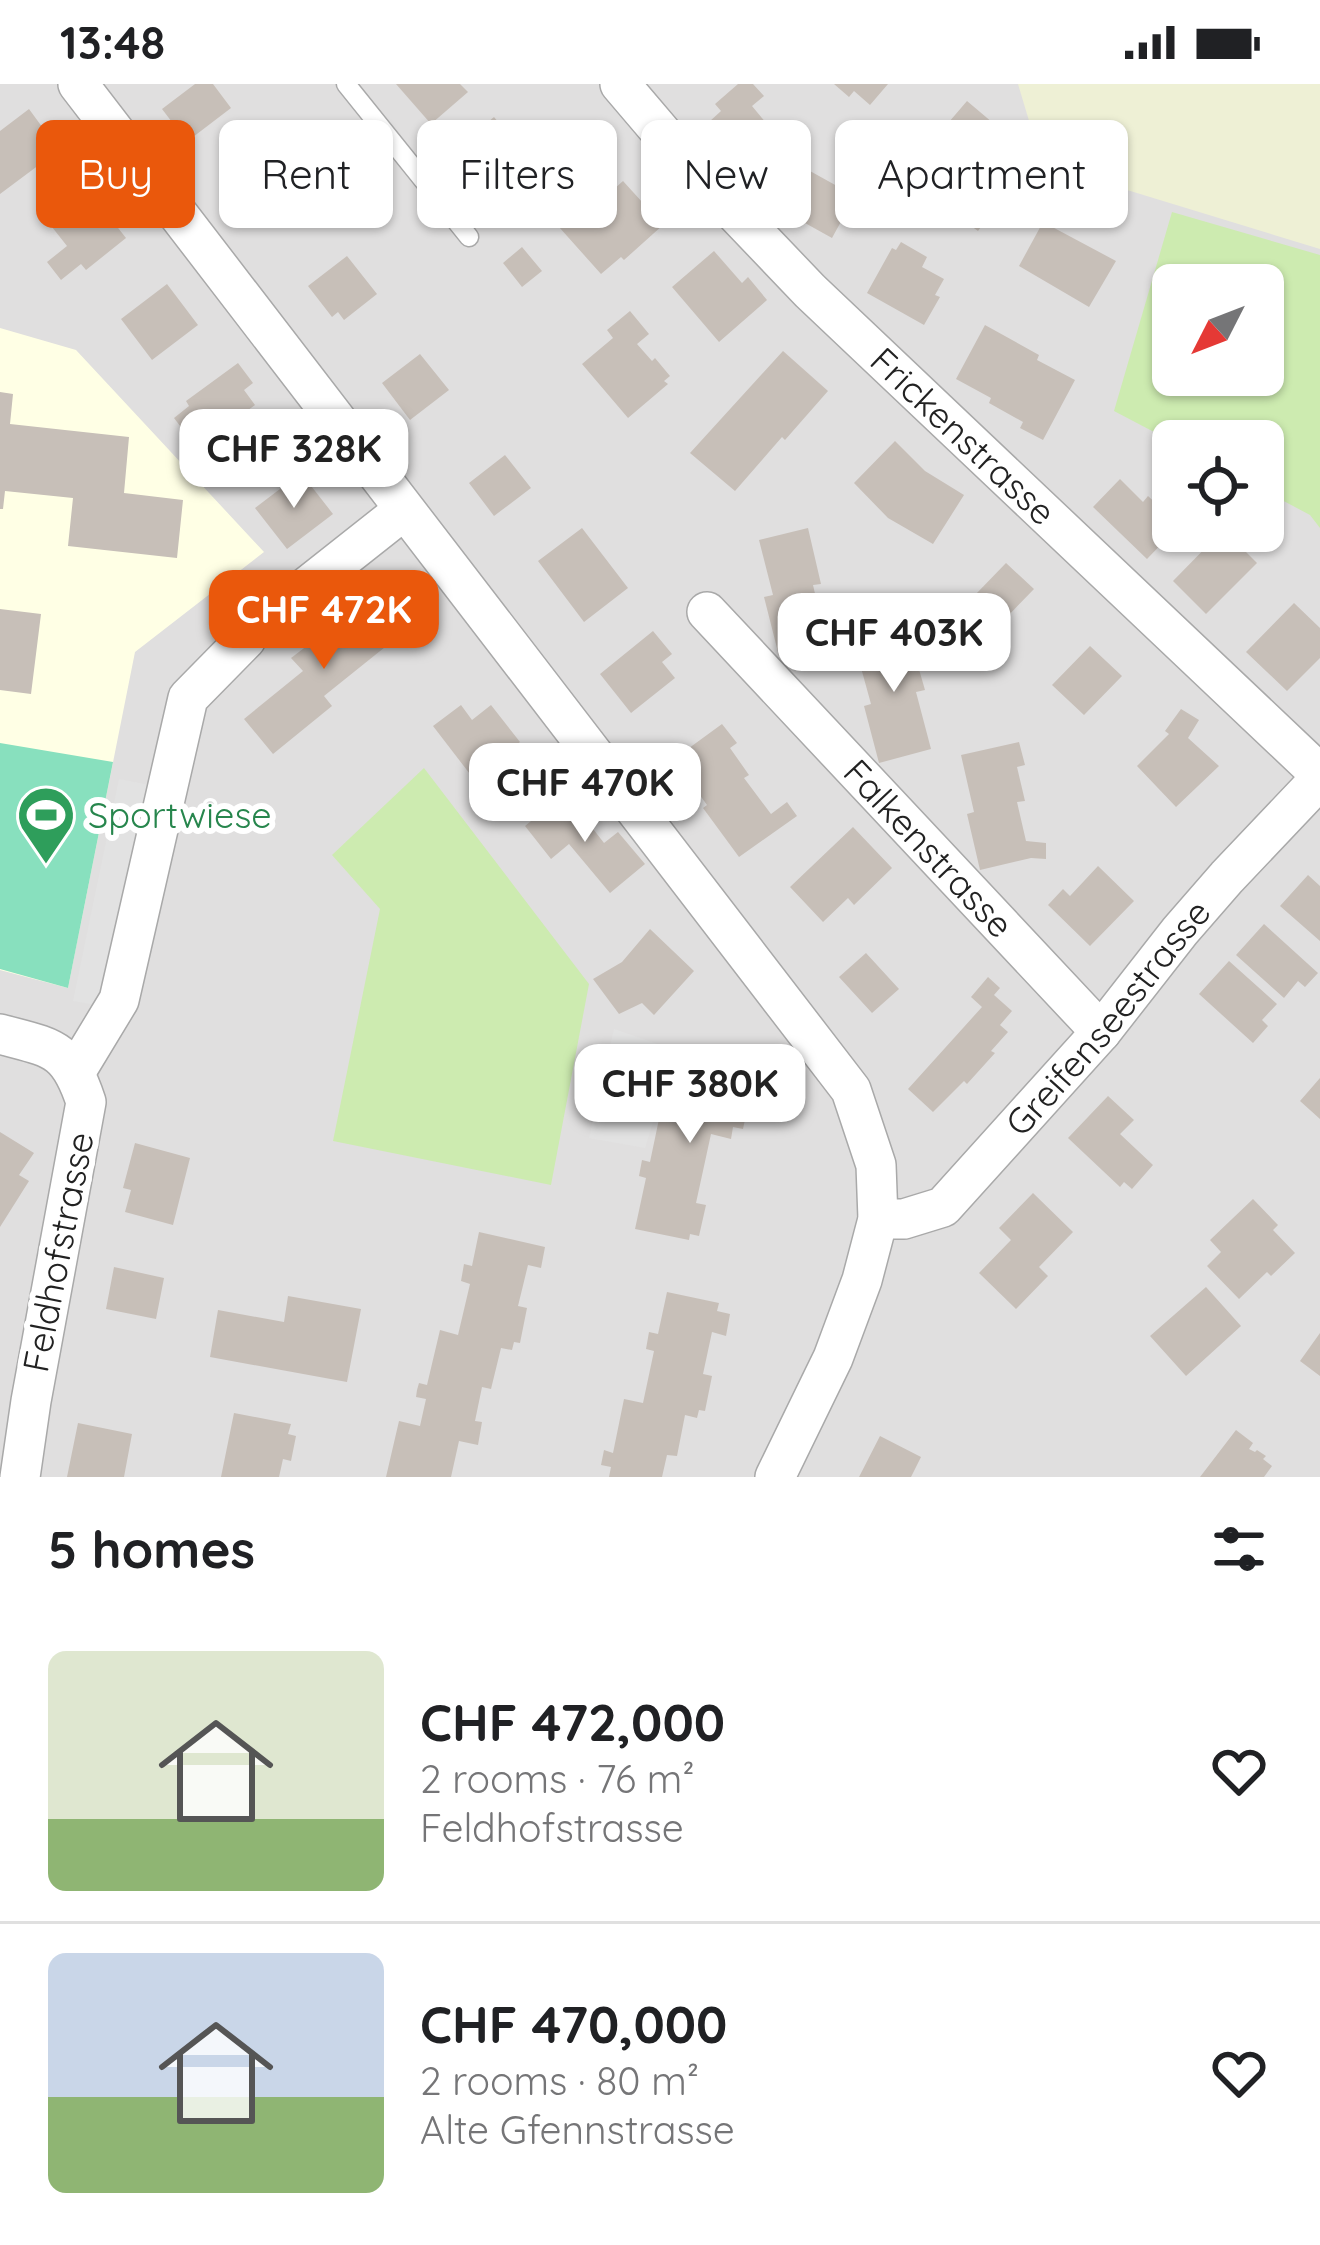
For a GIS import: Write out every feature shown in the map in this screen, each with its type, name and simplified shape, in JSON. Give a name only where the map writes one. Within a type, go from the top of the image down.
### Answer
[{"type":"street","points":[[77,84],[851,1090],[876,1166],[878,1220],[833,1358],[775,1477]]},
{"type":"street","name":"Frickenstrasse","points":[[620,84],[810,291],[1320,776]]},
{"type":"street","points":[[280,608],[404,510]]},
{"type":"street","name":"Falkenstrasse","points":[[707,612],[1101,1032]]},
{"type":"street","points":[[0,1034],[50,1047],[76,1071],[119,1000],[188,698],[246,639]]},
{"type":"street","name":"Greifenseestrasse","points":[[878,1220],[904,1219],[943,1207],[1101,1032],[1180,931],[1320,776]]},
{"type":"street","name":"Feldhofstrasse","points":[[20,1477],[86,1102],[76,1071]]},
{"type":"lane","points":[[346,84],[469,237]]},
{"type":"shaded area","points":[[0,84],[1320,84],[1320,1477],[0,1477]]},
{"type":"shaded area","points":[[1018,84],[1320,84],[1320,249],[1128,190],[1128,120],[1029,120]]},
{"type":"shaded area","points":[[0,328],[76,350],[264,552],[135,652],[68,988],[0,970]]},
{"type":"shaded area","points":[[119,779],[155,786],[102,1006],[73,1001]]},
{"type":"shaded area","points":[[614,1029],[675,1050],[645,1148],[589,1138]]},
{"type":"green space","points":[[1172,212],[1320,255],[1320,528],[1310,515],[1284,501],[1284,420],[1152,420],[1152,431],[1114,411],[1152,281],[1152,396],[1284,396],[1284,264],[1157,264]]},
{"type":"green space","name":"Sportwiese","points":[[0,743],[113,762],[68,988],[0,969]]},
{"type":"green space","points":[[424,768],[589,984],[551,1185],[333,1141],[380,909],[332,855]]},
{"type":"building","points":[[195,84],[213,84],[231,108],[195,135],[195,120],[170,120],[162,109]]},
{"type":"building","points":[[396,84],[460,84],[468,92],[436,120],[428,120]]},
{"type":"building","points":[[738,84],[753,84],[764,96],[752,106],[764,120],[711,120],[721,111],[715,104]]},
{"type":"building","points":[[834,84],[888,84],[870,105],[854,91],[849,97]]},
{"type":"building","points":[[967,101],[990,120],[951,120]]},
{"type":"building","points":[[29,109],[37,120],[36,167],[0,194],[0,131]]},
{"type":"building","points":[[811,172],[835,185],[837,228],[832,238],[811,226]]},
{"type":"building","points":[[623,181],[641,201],[641,228],[660,228],[601,274],[560,228],[617,228],[617,186]]},
{"type":"building","points":[[53,228],[118,228],[126,238],[86,270],[81,264],[61,280],[47,262],[67,246]]},
{"type":"building","points":[[1040,228],[1054,228],[1116,261],[1089,307],[1019,266]]},
{"type":"building","points":[[901,242],[927,257],[922,267],[944,279],[924,325],[867,293],[892,248],[896,250]]},
{"type":"building","points":[[522,247],[542,271],[522,287],[503,263]]},
{"type":"building","points":[[714,251],[742,283],[748,277],[767,300],[719,342],[672,287]]},
{"type":"building","points":[[347,256],[377,294],[344,320],[338,312],[332,317],[308,286]]},
{"type":"building","points":[[167,284],[198,325],[152,360],[121,319]]},
{"type":"building","points":[[630,311],[649,334],[637,344],[670,376],[664,381],[668,384],[628,418],[582,364],[613,338],[607,330]]},
{"type":"building","points":[[985,325],[1075,380],[1043,440],[989,403],[991,398],[956,379]]},
{"type":"building","points":[[783,351],[828,391],[735,491],[690,453]]},
{"type":"building","points":[[420,354],[449,390],[410,420],[382,383]]},
{"type":"building","points":[[238,363],[253,383],[244,390],[255,405],[214,435],[210,431],[193,443],[174,418],[189,406],[186,401]]},
{"type":"building","points":[[0,392],[13,394],[10,424],[129,437],[124,493],[183,500],[177,558],[68,546],[73,498],[5,491],[0,509]]},
{"type":"building","points":[[895,441],[925,471],[964,495],[933,544],[888,518],[854,483]]},
{"type":"building","points":[[505,455],[531,488],[494,516],[469,483]]},
{"type":"building","points":[[301,473],[333,514],[287,549],[255,508]]},
{"type":"building","points":[[1120,479],[1143,502],[1148,496],[1154,552],[1147,559],[1093,507]]},
{"type":"building","points":[[582,528],[628,588],[584,622],[538,561]]},
{"type":"building","points":[[808,528],[821,584],[813,585],[824,632],[840,627],[844,644],[779,656],[764,597],[773,595],[759,540]]},
{"type":"building","points":[[1201,552],[1246,552],[1257,563],[1206,614],[1173,581]]},
{"type":"building","points":[[1006,563],[1034,589],[1003,621],[975,595]]},
{"type":"building","points":[[375,594],[405,631],[324,696],[332,706],[273,754],[244,719],[303,671],[291,658]]},
{"type":"building","points":[[1294,603],[1320,628],[1320,658],[1287,691],[1246,652]]},
{"type":"building","points":[[0,609],[41,614],[31,694],[0,690]]},
{"type":"building","points":[[916,630],[923,657],[916,659],[925,690],[916,692],[931,749],[879,763],[864,706],[871,704],[855,646]]},
{"type":"building","points":[[653,631],[672,654],[662,662],[675,678],[631,713],[600,674]]},
{"type":"building","points":[[1090,646],[1122,676],[1084,715],[1052,685]]},
{"type":"building","points":[[461,705],[472,720],[491,705],[520,742],[473,778],[433,726]]},
{"type":"building","points":[[1181,709],[1199,720],[1188,738],[1219,766],[1176,807],[1137,766],[1169,734],[1165,731]]},
{"type":"building","points":[[722,724],[737,743],[730,748],[749,775],[744,778],[771,814],[787,802],[797,816],[739,857],[674,759]]},
{"type":"building","points":[[1019,742],[1025,765],[1017,767],[1025,801],[1017,802],[1026,841],[1046,843],[1046,859],[980,870],[967,814],[974,812],[961,755]]},
{"type":"building","points":[[560,797],[586,829],[590,825],[604,843],[618,832],[645,864],[610,893],[569,844],[551,859],[525,826]]},
{"type":"building","points":[[853,827],[892,868],[854,905],[848,898],[823,922],[790,887]]},
{"type":"building","points":[[1098,866],[1134,901],[1090,946],[1048,905],[1063,889],[1070,896]]},
{"type":"building","points":[[1308,875],[1320,886],[1320,941],[1280,906]]},
{"type":"building","points":[[1264,924],[1318,973],[1305,987],[1298,981],[1284,998],[1236,955]]},
{"type":"building","points":[[650,929],[694,971],[654,1015],[642,1003],[619,1014],[593,979],[622,962]]},
{"type":"building","points":[[866,953],[899,989],[872,1013],[839,977]]},
{"type":"building","points":[[1229,961],[1277,1004],[1262,1020],[1268,1026],[1253,1043],[1199,994]]},
{"type":"building","points":[[988,977],[1000,988],[994,995],[1012,1011],[1000,1025],[1008,1032],[967,1084],[964,1081],[933,1112],[908,1089],[982,1007],[971,997]]},
{"type":"building","points":[[703,1050],[747,1060],[736,1108],[747,1110],[743,1129],[733,1127],[731,1139],[711,1134],[696,1203],[706,1205],[699,1236],[690,1234],[689,1240],[635,1229],[646,1178],[639,1176],[642,1160],[650,1162],[659,1119],[679,1123],[687,1085],[679,1083],[683,1064],[699,1068]]},
{"type":"building","points":[[1320,1078],[1320,1119],[1300,1101]]},
{"type":"building","points":[[1108,1096],[1134,1120],[1120,1134],[1153,1165],[1132,1189],[1124,1182],[1120,1187],[1068,1138]]},
{"type":"building","points":[[0,1132],[34,1153],[19,1175],[29,1181],[0,1227]]},
{"type":"building","points":[[135,1143],[190,1158],[173,1225],[125,1212],[131,1190],[123,1188]]},
{"type":"building","points":[[1033,1193],[1073,1232],[1039,1267],[1048,1276],[1016,1309],[979,1273],[1011,1240],[999,1228]]},
{"type":"building","points":[[1253,1199],[1278,1225],[1273,1230],[1295,1253],[1239,1299],[1207,1266],[1221,1252],[1210,1240]]},
{"type":"building","points":[[479,1232],[545,1247],[541,1268],[528,1265],[518,1306],[527,1308],[520,1343],[514,1342],[512,1350],[501,1348],[491,1389],[482,1387],[475,1421],[482,1422],[478,1445],[459,1441],[451,1477],[386,1477],[399,1421],[420,1426],[426,1399],[416,1397],[417,1390],[419,1383],[427,1385],[440,1330],[458,1335],[470,1284],[461,1281],[464,1264],[472,1266]]},
{"type":"building","points":[[114,1267],[164,1278],[156,1319],[106,1309]]},
{"type":"building","points":[[1206,1287],[1241,1326],[1186,1376],[1150,1336]]},
{"type":"building","points":[[667,1292],[719,1303],[717,1311],[730,1314],[726,1336],[712,1332],[703,1374],[712,1376],[705,1411],[699,1410],[697,1418],[685,1415],[677,1456],[667,1455],[662,1477],[609,1477],[611,1467],[601,1465],[604,1450],[613,1453],[624,1399],[643,1403],[654,1351],[646,1349],[649,1332],[658,1334]]},
{"type":"building","points":[[288,1296],[361,1309],[347,1382],[210,1357],[218,1310],[284,1322]]},
{"type":"building","points":[[1320,1333],[1320,1376],[1300,1361]]},
{"type":"building","points":[[234,1413],[291,1424],[288,1434],[296,1436],[291,1461],[283,1459],[279,1477],[221,1477]]},
{"type":"building","points":[[78,1423],[132,1434],[124,1477],[67,1477]]},
{"type":"building","points":[[1236,1430],[1253,1443],[1249,1449],[1266,1456],[1263,1459],[1272,1466],[1264,1477],[1200,1477]]},
{"type":"building","points":[[880,1436],[921,1457],[911,1477],[859,1477]]},
{"type":"place","name":"Sportwiese","points":[[46,866]]}]
